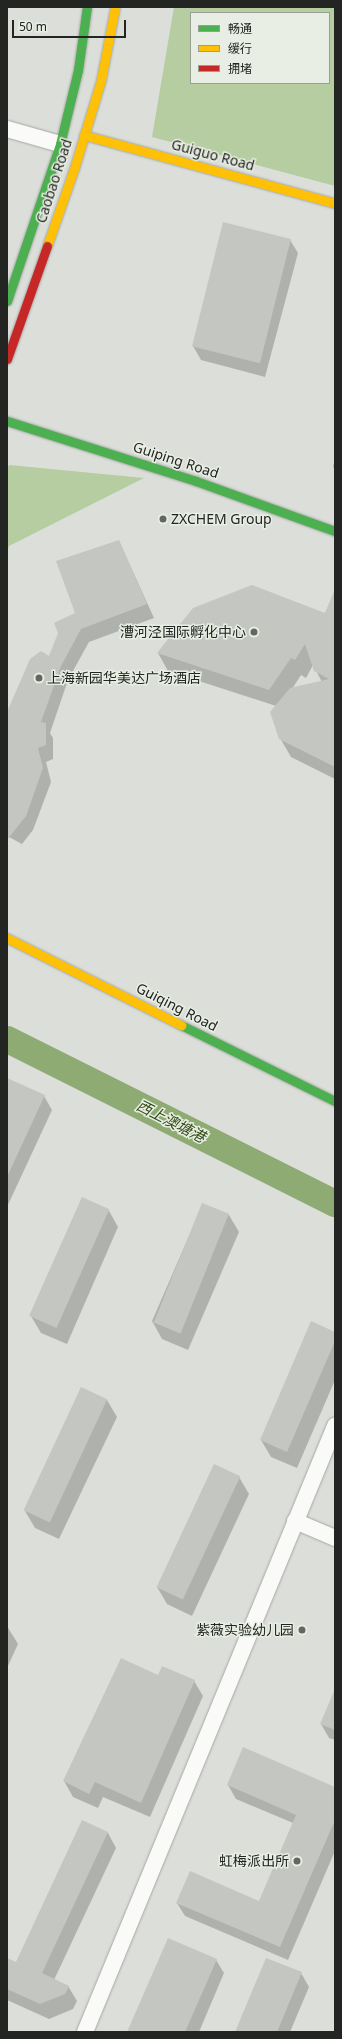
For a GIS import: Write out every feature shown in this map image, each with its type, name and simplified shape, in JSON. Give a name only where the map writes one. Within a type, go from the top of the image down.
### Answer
[{"type":"street","name":"Caobao Road","points":[[7,301],[60,144],[78,70],[87,7]]},
{"type":"street","name":"Caobao Road","points":[[7,359],[84,135],[101,80],[115,7]]},
{"type":"street","points":[[7,129],[60,144]]},
{"type":"street","name":"Guiguo Road","points":[[84,135],[335,203]]},
{"type":"street","name":"Guiping Road","points":[[7,421],[196,481],[335,531]]},
{"type":"street","name":"Guiqing Road","points":[[7,938],[335,1101]]},
{"type":"street","points":[[84,2032],[335,1426]]},
{"type":"street","points":[[295,1521],[335,1538]]},
{"type":"green space","points":[[174,7],[335,7],[335,186],[152,137]]},
{"type":"green space","points":[[9,465],[144,478],[9,546],[7,551],[7,470]]},
{"type":"building","points":[[223,222],[291,239],[260,363],[192,346]]},
{"type":"building","name":"上海新园华美达广场酒店","points":[[119,540],[147,604],[81,629],[61,666],[41,722],[46,723],[46,745],[38,748],[43,768],[26,816],[7,840],[7,712],[30,659],[41,651],[49,656],[58,633],[54,623],[75,613],[56,561]]},
{"type":"building","name":"漕河泾国际孵化中心","points":[[252,585],[325,613],[335,589],[335,767],[279,739],[270,712],[290,688],[329,679],[314,671],[305,644],[295,660],[291,658],[269,690],[157,653],[193,608]]},
{"type":"building","points":[[7,1078],[45,1095],[7,1177]]},
{"type":"building","points":[[82,1197],[109,1209],[57,1328],[29,1316]]},
{"type":"building","points":[[202,1203],[229,1214],[181,1333],[154,1323]]},
{"type":"building","points":[[311,1321],[335,1332],[335,1341],[287,1452],[260,1440]]},
{"type":"building","points":[[81,1387],[107,1399],[50,1523],[24,1510]]},
{"type":"building","points":[[214,1464],[240,1476],[183,1600],[157,1587]]},
{"type":"building","points":[[121,1658],[158,1675],[162,1666],[195,1680],[141,1803],[95,1782],[89,1794],[63,1781]]},
{"type":"building","points":[[335,1689],[335,1730],[320,1724]]},
{"type":"building","points":[[243,1747],[335,1787],[335,1820],[280,1947],[176,1903],[190,1871],[259,1901],[296,1815],[227,1785]]},
{"type":"building","points":[[82,1820],[108,1832],[42,1973],[69,1986],[65,1994],[40,2004],[7,1989],[7,1958],[16,1962]]},
{"type":"building","points":[[168,1938],[217,1959],[185,2032],[127,2032]]},
{"type":"building","points":[[266,1958],[302,1972],[277,2032],[235,2032]]},
{"type":"waterway","name":"西上澳塘港","points":[[7,1039],[335,1203]]},
{"type":"traffic: fast","points":[[7,301],[60,144],[78,70],[87,7]]},
{"type":"traffic: fast","points":[[7,421],[196,481],[335,531]]},
{"type":"traffic: fast","points":[[181,1025],[335,1101]]},
{"type":"traffic: slow","points":[[47,246],[74,169],[101,80],[115,7]]},
{"type":"traffic: slow","points":[[84,135],[335,203]]},
{"type":"traffic: slow","points":[[7,938],[181,1025]]},
{"type":"traffic: jam","points":[[7,359],[47,246]]},
{"type":"place","name":"ZXCHEM Group","points":[[163,519]]},
{"type":"place","name":"漕河泾国际孵化中心","points":[[254,632]]},
{"type":"place","name":"上海新园华美达广场酒店","points":[[39,678]]},
{"type":"place","name":"紫薇实验幼儿园","points":[[302,1630]]},
{"type":"place","name":"虹梅派出所","points":[[297,1861]]}]
